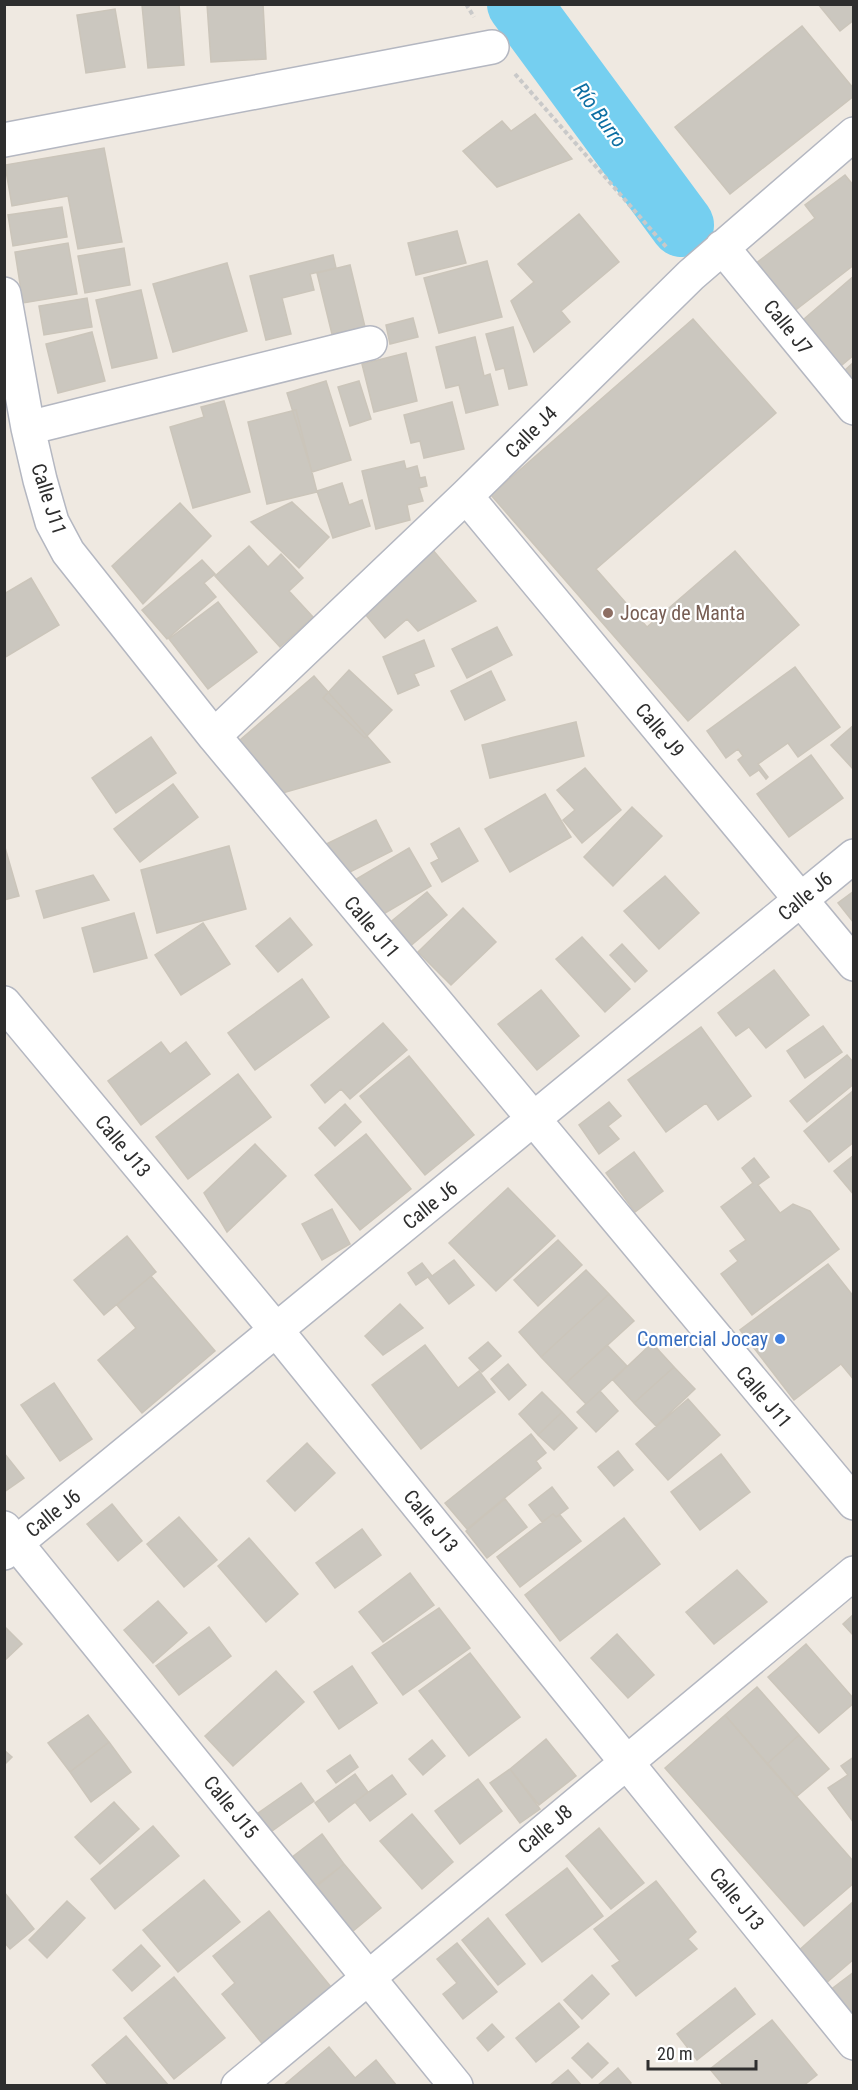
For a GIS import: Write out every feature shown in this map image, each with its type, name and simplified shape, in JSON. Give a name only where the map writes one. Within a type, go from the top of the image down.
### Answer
[{"type":"street","points":[[4,140],[492,47]]},
{"type":"street","name":"Calle J4","points":[[214,736],[466,496],[691,275],[854,134]]},
{"type":"street","name":"Calle J7","points":[[722,247],[854,408]]},
{"type":"street","name":"Calle J11","points":[[4,294],[28,428],[40,480],[52,522],[68,552],[214,736],[854,1503]]},
{"type":"street","points":[[28,428],[370,343]]},
{"type":"street","name":"Calle J9","points":[[466,496],[854,964]]},
{"type":"street","name":"Calle J6","points":[[8,1541],[277,1331],[854,856]]},
{"type":"street","name":"Calle J13","points":[[4,1003],[277,1331],[854,2043]]},
{"type":"street","name":"Calle J15","points":[[8,1541],[456,2085]]},
{"type":"street","name":"Calle J8","points":[[238,2085],[854,1573]]},
{"type":"path","points":[[466,4],[492,47],[691,275]]},
{"type":"building","points":[[179,4],[184,65],[148,68],[142,5]]},
{"type":"building","points":[[207,4],[263,4],[266,59],[211,62]]},
{"type":"building","points":[[818,4],[854,4],[854,20],[840,31]]},
{"type":"building","points":[[115,9],[125,67],[86,73],[77,15]]},
{"type":"building","points":[[802,26],[854,89],[854,96],[730,194],[675,127]]},
{"type":"building","points":[[535,114],[572,159],[497,187],[463,151],[502,121],[511,131]]},
{"type":"building","points":[[104,148],[122,242],[78,249],[68,196],[12,206],[5,165]]},
{"type":"building","points":[[845,175],[854,186],[854,265],[793,312],[755,264],[815,218],[805,205]]},
{"type":"building","points":[[62,207],[67,237],[13,246],[8,215]]},
{"type":"building","points":[[579,214],[619,262],[561,311],[570,322],[534,352],[511,301],[534,282],[518,264]]},
{"type":"building","points":[[457,231],[466,263],[416,275],[408,243]]},
{"type":"building","points":[[68,243],[77,294],[23,303],[15,252]]},
{"type":"building","points":[[124,248],[130,285],[85,293],[78,256]]},
{"type":"building","points":[[333,255],[336,268],[310,274],[314,290],[282,298],[291,334],[266,340],[250,276]]},
{"type":"building","points":[[487,261],[502,317],[439,333],[424,278]]},
{"type":"building","points":[[227,263],[247,331],[173,352],[153,284]]},
{"type":"building","points":[[350,265],[365,327],[332,334],[317,273]]},
{"type":"building","points":[[854,276],[854,355],[836,370],[797,325]]},
{"type":"building","points":[[141,290],[157,358],[112,368],[96,300]]},
{"type":"building","points":[[87,298],[92,327],[44,335],[39,306]]},
{"type":"building","points":[[413,318],[418,337],[390,344],[386,325]]},
{"type":"building","points":[[693,319],[776,413],[596,569],[647,627],[735,551],[799,625],[688,721],[491,495]]},
{"type":"building","points":[[513,327],[527,385],[509,389],[504,368],[496,370],[486,334]]},
{"type":"building","points":[[92,332],[105,381],[58,393],[46,344]]},
{"type":"building","points":[[475,337],[484,376],[490,374],[498,405],[466,413],[459,385],[446,388],[436,347]]},
{"type":"building","points":[[406,353],[417,401],[374,412],[362,364]]},
{"type":"building","points":[[854,362],[854,380],[845,370]]},
{"type":"building","points":[[326,381],[351,460],[312,472],[287,393]]},
{"type":"building","points":[[359,381],[371,419],[350,426],[338,387]]},
{"type":"building","points":[[224,401],[250,492],[193,508],[170,427],[204,417],[201,407]]},
{"type":"building","points":[[452,402],[464,449],[424,458],[420,441],[411,443],[404,415]]},
{"type":"building","points":[[296,410],[317,492],[267,504],[248,422]]},
{"type":"building","points":[[404,461],[406,469],[417,466],[420,478],[425,477],[427,486],[419,488],[423,501],[407,505],[410,520],[376,529],[362,471]]},
{"type":"building","points":[[342,483],[349,505],[362,500],[370,526],[333,538],[317,491]]},
{"type":"building","points":[[292,502],[329,537],[299,568],[251,522]]},
{"type":"building","points":[[180,503],[211,536],[143,604],[112,566]]},
{"type":"building","points":[[249,546],[268,567],[281,554],[303,578],[289,591],[313,617],[280,647],[215,576]]},
{"type":"building","points":[[432,549],[476,601],[418,631],[407,619],[385,638],[361,609]]},
{"type":"building","points":[[202,560],[215,574],[204,583],[216,597],[167,639],[142,610]]},
{"type":"building","points":[[31,578],[59,625],[4,658],[4,594]]},
{"type":"building","points":[[218,602],[257,652],[208,689],[169,639]]},
{"type":"building","points":[[497,627],[512,655],[467,678],[452,649]]},
{"type":"building","points":[[424,640],[434,666],[414,674],[419,685],[398,694],[383,657]]},
{"type":"building","points":[[795,667],[840,727],[798,757],[788,743],[758,764],[768,777],[766,779],[759,770],[750,776],[738,760],[743,756],[738,749],[726,758],[707,731]]},
{"type":"building","points":[[349,670],[392,710],[365,738],[323,698]]},
{"type":"building","points":[[491,671],[505,700],[465,720],[451,691]]},
{"type":"building","points":[[314,676],[390,762],[276,795],[239,741]]},
{"type":"building","points":[[576,722],[584,756],[490,778],[482,745]]},
{"type":"building","points":[[854,725],[854,770],[831,745]]},
{"type":"building","points":[[151,737],[176,773],[116,813],[92,778]]},
{"type":"building","points":[[811,755],[843,798],[789,837],[757,794]]},
{"type":"building","points":[[585,768],[621,810],[582,843],[563,820],[575,810],[557,790]]},
{"type":"building","points":[[173,784],[198,817],[140,862],[114,829]]},
{"type":"building","points":[[545,794],[571,837],[510,872],[485,829]]},
{"type":"building","points":[[632,807],[662,836],[613,886],[584,857]]},
{"type":"building","points":[[376,820],[392,851],[338,878],[322,846]]},
{"type":"building","points":[[459,828],[478,861],[442,882],[431,863],[439,859],[431,844]]},
{"type":"building","points":[[4,844],[19,896],[4,900]]},
{"type":"building","points":[[229,846],[246,909],[157,933],[141,870]]},
{"type":"building","points":[[409,848],[431,886],[375,919],[353,881]]},
{"type":"building","points":[[93,875],[109,900],[44,918],[36,891]]},
{"type":"building","points":[[665,876],[699,913],[659,949],[624,911]]},
{"type":"building","points":[[854,891],[854,923],[838,903]]},
{"type":"building","points":[[427,892],[447,915],[408,948],[388,924]]},
{"type":"building","points":[[463,908],[496,942],[451,985],[418,952]]},
{"type":"building","points":[[134,913],[147,958],[94,972],[82,928]]},
{"type":"building","points":[[290,918],[312,945],[278,972],[256,946]]},
{"type":"building","points":[[203,923],[230,964],[181,995],[155,955]]},
{"type":"building","points":[[582,937],[630,989],[605,1012],[556,959]]},
{"type":"building","points":[[622,944],[647,971],[635,982],[610,955]]},
{"type":"building","points":[[774,970],[809,1015],[766,1048],[749,1027],[736,1036],[718,1013]]},
{"type":"building","points":[[302,979],[329,1017],[255,1070],[228,1033]]},
{"type":"building","points":[[541,990],[579,1036],[537,1070],[498,1024]]},
{"type":"building","points":[[383,1023],[407,1050],[350,1099],[341,1089],[325,1103],[311,1085]]},
{"type":"building","points":[[823,1026],[842,1052],[805,1078],[787,1051]]},
{"type":"building","points":[[701,1027],[751,1096],[718,1120],[706,1103],[666,1132],[628,1080]]},
{"type":"building","points":[[161,1042],[170,1054],[186,1042],[210,1074],[141,1125],[108,1081]]},
{"type":"building","points":[[847,1055],[854,1063],[854,1084],[807,1122],[790,1101]]},
{"type":"building","points":[[409,1056],[474,1135],[425,1175],[360,1096]]},
{"type":"building","points":[[238,1074],[271,1117],[188,1179],[156,1137]]},
{"type":"building","points":[[854,1090],[854,1142],[829,1162],[804,1131]]},
{"type":"building","points":[[609,1102],[621,1116],[608,1126],[619,1139],[599,1154],[579,1125]]},
{"type":"building","points":[[345,1104],[361,1122],[335,1146],[319,1128]]},
{"type":"building","points":[[366,1134],[411,1189],[360,1230],[315,1175]]},
{"type":"building","points":[[255,1144],[286,1176],[227,1232],[204,1193]]},
{"type":"building","points":[[634,1152],[663,1191],[635,1212],[606,1173]]},
{"type":"building","points":[[854,1155],[854,1195],[834,1171]]},
{"type":"building","points":[[754,1158],[769,1177],[758,1185],[780,1213],[793,1204],[810,1211],[839,1249],[752,1315],[721,1274],[738,1261],[730,1251],[746,1240],[721,1207],[753,1183],[742,1168]]},
{"type":"building","points":[[508,1188],[555,1236],[496,1291],[449,1243]]},
{"type":"building","points":[[332,1209],[350,1244],[322,1260],[302,1224]]},
{"type":"building","points":[[127,1236],[156,1272],[104,1315],[74,1280]]},
{"type":"building","points":[[558,1240],[582,1265],[538,1306],[514,1280]]},
{"type":"building","points":[[454,1260],[474,1285],[449,1304],[428,1277],[416,1285],[408,1273],[422,1263],[432,1276]]},
{"type":"building","points":[[828,1264],[854,1297],[854,1380],[841,1364],[794,1400],[740,1330]]},
{"type":"building","points":[[586,1270],[609,1294],[541,1357],[519,1332]]},
{"type":"building","points":[[151,1276],[215,1351],[142,1413],[98,1360],[136,1328],[117,1305]]},
{"type":"building","points":[[609,1294],[634,1321],[566,1383],[541,1357]]},
{"type":"building","points":[[400,1304],[423,1328],[383,1355],[365,1336]]},
{"type":"building","points":[[488,1342],[501,1356],[482,1372],[469,1358]]},
{"type":"building","points":[[652,1343],[674,1367],[634,1403],[613,1380]]},
{"type":"building","points":[[425,1345],[458,1388],[479,1371],[495,1392],[421,1449],[372,1385]]},
{"type":"building","points":[[607,1345],[627,1366],[586,1404],[566,1383]]},
{"type":"building","points":[[508,1364],[526,1385],[509,1400],[491,1379]]},
{"type":"building","points":[[674,1367],[695,1389],[656,1426],[634,1403]]},
{"type":"building","points":[[54,1383],[92,1439],[60,1461],[21,1405]]},
{"type":"building","points":[[600,1391],[618,1411],[596,1432],[577,1412]]},
{"type":"building","points":[[542,1392],[562,1412],[538,1435],[519,1414]]},
{"type":"building","points":[[688,1399],[720,1435],[668,1480],[636,1444]]},
{"type":"building","points":[[562,1412],[577,1428],[554,1450],[538,1435]]},
{"type":"building","points":[[531,1434],[546,1453],[536,1461],[541,1468],[467,1529],[445,1503]]},
{"type":"building","points":[[307,1443],[335,1473],[295,1511],[267,1481]]},
{"type":"building","points":[[618,1451],[633,1470],[614,1486],[598,1467]]},
{"type":"building","points":[[4,1453],[24,1478],[4,1492]]},
{"type":"building","points":[[721,1454],[750,1492],[700,1530],[671,1492]]},
{"type":"building","points":[[552,1487],[568,1508],[556,1517],[553,1514],[542,1522],[529,1505]]},
{"type":"building","points":[[505,1499],[527,1527],[487,1558],[466,1531]]},
{"type":"building","points":[[112,1504],[142,1541],[118,1561],[87,1524]]},
{"type":"building","points":[[553,1514],[556,1517],[560,1515],[581,1541],[520,1587],[497,1557]]},
{"type":"building","points":[[179,1517],[217,1560],[184,1587],[147,1544]]},
{"type":"building","points":[[624,1518],[660,1564],[560,1641],[525,1595]]},
{"type":"building","points":[[362,1529],[381,1555],[335,1588],[316,1563]]},
{"type":"building","points":[[249,1538],[298,1594],[266,1622],[218,1566]]},
{"type":"building","points":[[737,1570],[767,1602],[714,1644],[686,1612]]},
{"type":"building","points":[[410,1573],[434,1605],[383,1642],[359,1612]]},
{"type":"building","points":[[158,1601],[187,1633],[153,1663],[124,1630]]},
{"type":"building","points":[[439,1608],[470,1648],[403,1695],[372,1653]]},
{"type":"building","points":[[854,1614],[854,1636],[843,1624]]},
{"type":"building","points":[[4,1626],[22,1644],[4,1661]]},
{"type":"building","points":[[209,1627],[231,1656],[179,1695],[156,1666]]},
{"type":"building","points":[[617,1634],[654,1675],[628,1698],[591,1658]]},
{"type":"building","points":[[806,1644],[854,1699],[854,1703],[819,1733],[768,1677]]},
{"type":"building","points":[[470,1653],[520,1717],[469,1756],[419,1691]]},
{"type":"building","points":[[352,1666],[377,1703],[339,1729],[314,1692]]},
{"type":"building","points":[[276,1671],[304,1702],[233,1766],[205,1736]]},
{"type":"building","points":[[757,1687],[799,1735],[767,1764],[725,1715]]},
{"type":"building","points":[[88,1715],[109,1742],[70,1772],[48,1743]]},
{"type":"building","points":[[725,1715],[854,1862],[854,1883],[804,1926],[665,1768]]},
{"type":"building","points":[[799,1735],[829,1769],[796,1797],[767,1764]]},
{"type":"building","points":[[546,1739],[576,1776],[539,1805],[510,1769]]},
{"type":"building","points":[[432,1740],[445,1756],[423,1775],[409,1759]]},
{"type":"building","points":[[109,1742],[131,1772],[91,1802],[70,1772]]},
{"type":"building","points":[[4,1750],[12,1757],[4,1765]]},
{"type":"building","points":[[350,1755],[358,1767],[336,1783],[327,1771]]},
{"type":"building","points":[[854,1757],[854,1823],[828,1788],[848,1775],[841,1766]]},
{"type":"building","points":[[510,1769],[540,1809],[520,1823],[490,1783]]},
{"type":"building","points":[[355,1774],[368,1792],[329,1822],[315,1803]]},
{"type":"building","points":[[392,1775],[406,1794],[370,1821],[355,1802]]},
{"type":"building","points":[[478,1779],[502,1811],[460,1844],[435,1811]]},
{"type":"building","points":[[301,1783],[314,1801],[265,1836],[251,1818]]},
{"type":"building","points":[[114,1802],[139,1829],[100,1864],[75,1837]]},
{"type":"building","points":[[412,1814],[453,1862],[422,1889],[380,1841]]},
{"type":"building","points":[[153,1826],[179,1856],[115,1909],[91,1879]]},
{"type":"building","points":[[599,1828],[644,1883],[611,1909],[566,1856]]},
{"type":"building","points":[[322,1834],[344,1864],[304,1894],[282,1865]]},
{"type":"building","points":[[344,1864],[381,1908],[347,1936],[310,1892]]},
{"type":"building","points":[[567,1868],[603,1916],[542,1962],[506,1915]]},
{"type":"building","points":[[204,1880],[240,1922],[178,1972],[143,1930]]},
{"type":"building","points":[[656,1881],[696,1932],[688,1939],[697,1949],[636,1996],[612,1966],[620,1961],[594,1929]]},
{"type":"building","points":[[4,1892],[34,1929],[10,1949],[4,1942]]},
{"type":"building","points":[[67,1901],[85,1918],[47,1958],[29,1940]]},
{"type":"building","points":[[854,1901],[854,1959],[825,1984],[797,1952]]},
{"type":"building","points":[[269,1911],[335,1992],[265,2047],[222,1994],[235,1983],[213,1956]]},
{"type":"building","points":[[488,1918],[525,1964],[498,1985],[462,1940]]},
{"type":"building","points":[[457,1943],[497,1992],[463,2019],[443,1994],[457,1983],[437,1959]]},
{"type":"building","points":[[141,1945],[160,1966],[132,1991],[113,1970]]},
{"type":"building","points":[[854,1972],[854,2024],[829,1991]]},
{"type":"building","points":[[592,1975],[609,1994],[582,2019],[564,2000]]},
{"type":"building","points":[[174,1977],[225,2038],[174,2079],[124,2018]]},
{"type":"building","points":[[735,1988],[755,2014],[697,2060],[677,2034]]},
{"type":"building","points":[[559,2003],[579,2027],[536,2062],[516,2038]]},
{"type":"building","points":[[772,2020],[817,2075],[803,2086],[724,2086],[710,2069]]},
{"type":"building","points":[[492,2024],[504,2037],[488,2051],[477,2038]]},
{"type":"building","points":[[126,2036],[169,2086],[109,2086],[92,2065]]},
{"type":"building","points":[[588,2043],[608,2063],[592,2078],[572,2058]]},
{"type":"building","points":[[329,2047],[355,2078],[376,2060],[397,2086],[283,2086]]},
{"type":"building","points":[[618,2068],[631,2083],[628,2086],[597,2086]]},
{"type":"building","points":[[568,2070],[582,2086],[549,2086]]},
{"type":"waterway","name":"Río Burro","points":[[519,4],[682,225]]},
{"type":"place","name":"Jocay de Manta","points":[[608,613]]},
{"type":"place","name":"Comercial Jocay","points":[[780,1339]]}]
